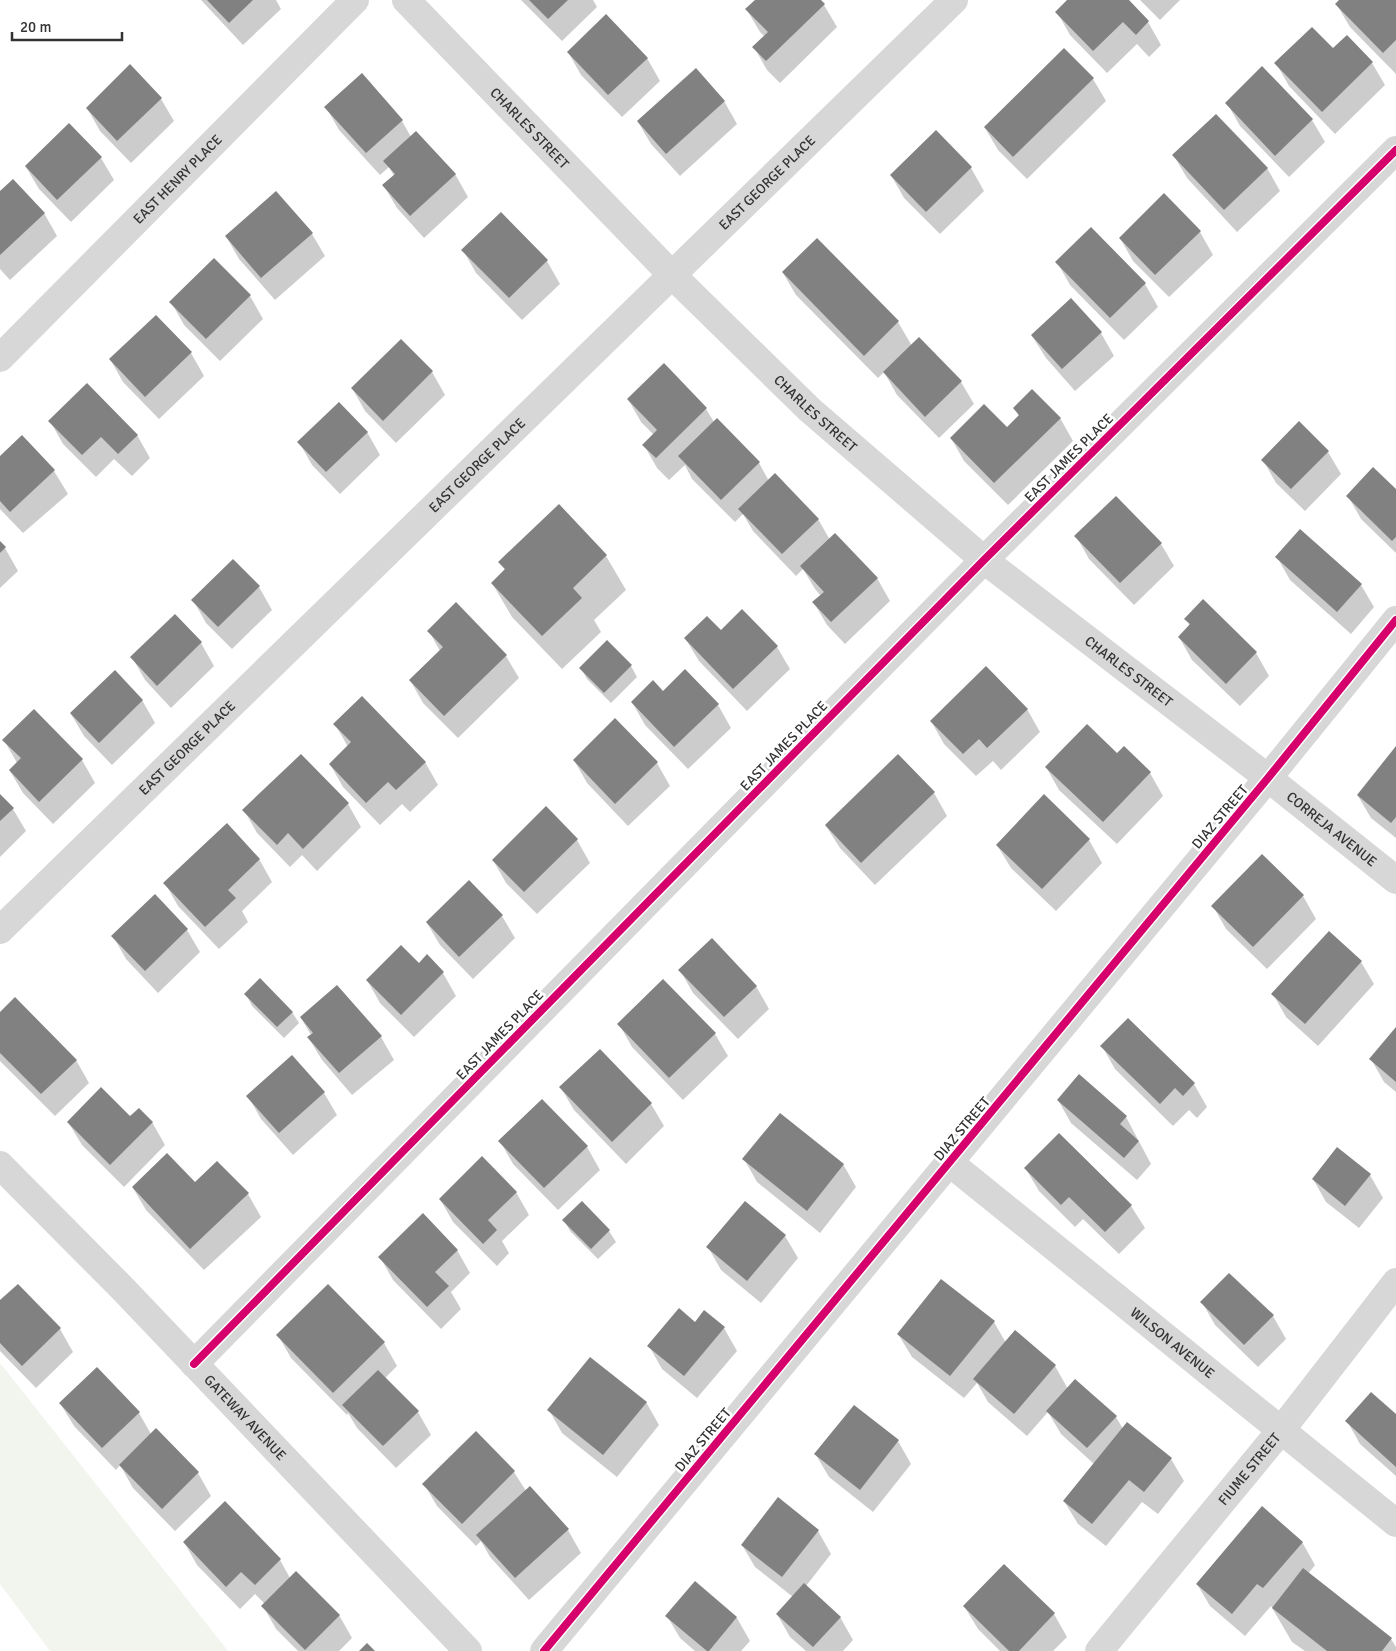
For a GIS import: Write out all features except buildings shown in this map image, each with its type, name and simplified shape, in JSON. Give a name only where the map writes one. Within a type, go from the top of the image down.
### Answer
[{"type":"street","name":"EAST HENRY PLACE","points":[[0,358],[355,0]]},
{"type":"street","name":"CHARLES STREET","points":[[406,0],[672,275],[810,410],[984,560],[1268,778]]},
{"type":"street","name":"EAST GEORGE PLACE","points":[[0,930],[954,0]]},
{"type":"street","name":"EAST JAMES PLACE","points":[[194,1364],[984,560],[1396,150]]},
{"type":"street","name":"DIAZ STREET","points":[[544,1651],[950,1163],[1396,620]]},
{"type":"street","name":"CORREJA AVENUE","points":[[1268,778],[1396,880]]},
{"type":"street","name":"WILSON AVENUE","points":[[950,1163],[1282,1429],[1396,1523]]},
{"type":"street","name":"GATEWAY AVENUE","points":[[0,1165],[194,1364],[468,1651]]},
{"type":"street","name":"FIUME STREET","points":[[1099,1651],[1282,1429],[1396,1282]]},
{"type":"shaded area","points":[[0,1363],[228,1651],[50,1651],[0,1584]]},
{"type":"cycle path","points":[[194,1364],[984,560],[1396,150]]},
{"type":"cycle path","points":[[544,1651],[1268,778],[1396,620]]}]
